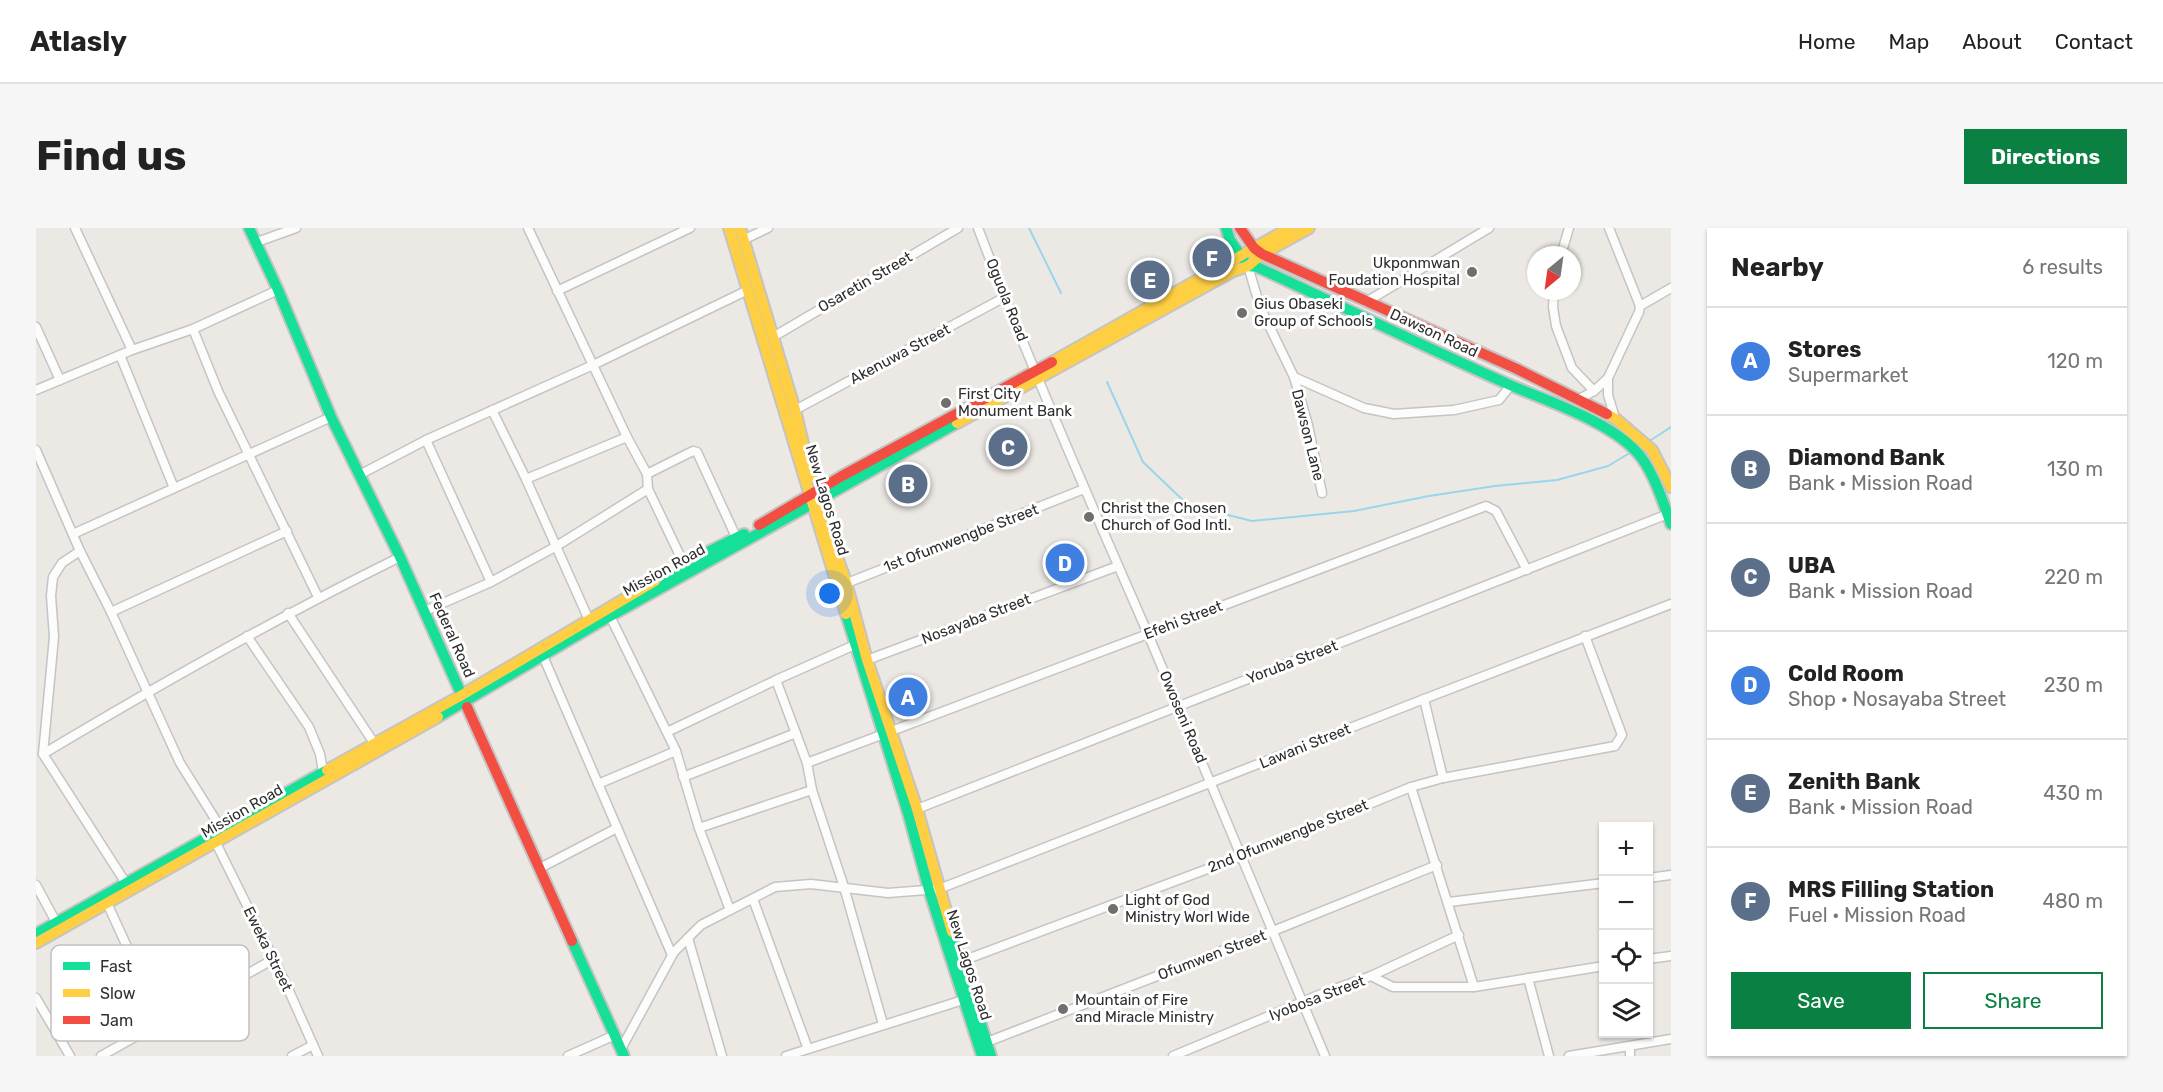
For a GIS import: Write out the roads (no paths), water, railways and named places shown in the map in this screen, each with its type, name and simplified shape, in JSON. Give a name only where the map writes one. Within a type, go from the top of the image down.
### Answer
[{"type":"main road","name":"Federal Road","points":[[249,228],[278,290],[331,417],[400,557],[623,1053]]},
{"type":"main road","name":"New Lagos Road","points":[[729,228],[888,733],[917,809],[934,890],[962,961],[991,1056]]},
{"type":"main road","name":"New Lagos Road","points":[[740,228],[795,410],[813,498]]},
{"type":"main road","points":[[1226,228],[1240,256],[1248,266]]},
{"type":"main road","points":[[1240,228],[1258,251]]},
{"type":"main road","name":"Mission Road","points":[[1037,374],[1233,271],[1248,266],[1258,251],[1290,228]]},
{"type":"main road","name":"Mission Road","points":[[36,943],[107,903],[222,830],[323,772],[374,743],[464,699],[589,620],[684,564],[813,498],[1037,374],[1240,256],[1258,251],[1309,228]]},
{"type":"main road","name":"Dawson Road","points":[[1258,251],[1517,369],[1616,419],[1652,450],[1671,487]]},
{"type":"main road","name":"Dawson Road","points":[[1248,266],[1257,267],[1511,386],[1591,419],[1625,442],[1641,457],[1656,484],[1669,519]]},
{"type":"main road","name":"Mission Road","points":[[36,934],[216,843],[813,498]]},
{"type":"main road","name":"New Lagos Road","points":[[859,643],[867,660],[934,890],[963,1000],[982,1056]]},
{"type":"street","points":[[75,228],[132,350]]},
{"type":"street","points":[[257,243],[296,228]]},
{"type":"street","points":[[528,228],[627,437],[647,474],[648,489],[684,564]]},
{"type":"street","points":[[557,291],[690,228]]},
{"type":"street","points":[[743,240],[768,228]]},
{"type":"street","name":"Osaretin Street","points":[[773,337],[958,228]]},
{"type":"street","name":"Oguola Road","points":[[978,228],[1037,374]]},
{"type":"street","points":[[1366,302],[1489,228]]},
{"type":"street","points":[[1564,246],[1569,228]]},
{"type":"street","points":[[1579,399],[1608,378],[1639,312],[1640,306],[1609,228]]},
{"type":"street","name":"Dawson Lane","points":[[1248,266],[1260,307],[1294,377],[1308,425],[1322,492]]},
{"type":"street","points":[[1640,306],[1671,288]]},
{"type":"street","points":[[36,390],[132,350],[193,330],[278,290]]},
{"type":"street","points":[[361,474],[426,440],[593,365],[748,290]]},
{"type":"street","name":"Akenuwa Street","points":[[795,410],[1005,297]]},
{"type":"street","points":[[1553,300],[1556,326],[1572,369],[1593,391]]},
{"type":"street","points":[[36,327],[60,380]]},
{"type":"street","points":[[193,330],[218,392],[318,597]]},
{"type":"street","points":[[120,355],[174,488]]},
{"type":"street","name":"Owoseni Road","points":[[1037,374],[1084,489],[1212,783],[1325,1056]]},
{"type":"street","name":"Dawson Lane","points":[[1294,377],[1364,408],[1394,414],[1454,410],[1499,400],[1511,386]]},
{"type":"street","points":[[1608,378],[1608,395],[1616,419]]},
{"type":"street","points":[[492,410],[526,479],[589,620]]},
{"type":"street","points":[[73,534],[331,417]]},
{"type":"street","points":[[526,479],[627,437]]},
{"type":"street","points":[[426,440],[491,582]]},
{"type":"street","points":[[36,450],[80,550],[180,763],[222,830]]},
{"type":"street","points":[[647,474],[697,452],[736,539]]},
{"type":"street","points":[[36,474],[46,470]]},
{"type":"street","points":[[425,612],[491,582],[555,547],[648,489]]},
{"type":"street","name":"1st Ofumwengbe Street","points":[[842,585],[1084,489]]},
{"type":"street","name":"Efehi Street","points":[[807,763],[1486,506],[1496,511],[1527,570]]},
{"type":"street","name":"Yoruba Street","points":[[917,809],[1527,570],[1669,519]]},
{"type":"street","points":[[111,612],[287,531]]},
{"type":"street","points":[[80,550],[62,563],[53,577],[51,596],[54,637],[43,754],[129,887]]},
{"type":"street","points":[[43,754],[147,692],[288,613],[400,557]]},
{"type":"street","name":"Nosayaba Street","points":[[867,660],[1118,566]]},
{"type":"street","name":"Lawani Street","points":[[623,1053],[672,955],[700,925],[775,887],[811,884],[888,893],[934,890],[1671,604]]},
{"type":"street","points":[[288,613],[374,743]]},
{"type":"street","points":[[610,616],[676,751],[699,828],[730,910]]},
{"type":"street","points":[[247,636],[309,727],[320,754],[323,772]]},
{"type":"street","name":"2nd Ofumwengbe Street","points":[[962,961],[1242,856],[1411,787],[1443,778],[1615,746],[1622,735],[1585,636]]},
{"type":"street","points":[[667,732],[859,643]]},
{"type":"street","points":[[543,656],[672,955]]},
{"type":"street","points":[[776,680],[807,763],[812,790],[844,887],[883,1024]]},
{"type":"street","points":[[1424,699],[1443,778]]},
{"type":"street","points":[[683,777],[796,733]]},
{"type":"street","points":[[598,784],[676,751]]},
{"type":"street","points":[[1411,787],[1474,987]]},
{"type":"street","points":[[699,828],[812,790]]},
{"type":"street","points":[[540,868],[617,828]]},
{"type":"street","name":"Eweka Street","points":[[216,843],[272,960],[285,982],[318,1056]]},
{"type":"street","name":"Ofumwen Street","points":[[987,1042],[1437,865]]},
{"type":"street","points":[[1653,877],[1671,875]]},
{"type":"street","points":[[1449,902],[1599,884]]},
{"type":"street","points":[[36,885],[56,922]]},
{"type":"street","points":[[753,899],[808,1049]]},
{"type":"street","points":[[107,903],[126,945]]},
{"type":"street","name":"Iyobosa Street","points":[[1173,1056],[1326,992],[1371,976],[1459,935]]},
{"type":"street","points":[[688,938],[722,1056]]},
{"type":"street","points":[[1653,956],[1671,956]]},
{"type":"street","points":[[249,973],[272,960]]},
{"type":"street","points":[[1371,976],[1393,987],[1474,987],[1599,967]]},
{"type":"street","points":[[1528,978],[1549,1056]]},
{"type":"street","points":[[36,998],[51,1024]]},
{"type":"street","points":[[786,1056],[963,1000]]},
{"type":"street","points":[[568,1056],[615,1035]]},
{"type":"street","points":[[1569,1056],[1671,1039]]},
{"type":"street","points":[[61,1041],[70,1056]]},
{"type":"street","points":[[100,1056],[126,1041]]},
{"type":"street","points":[[292,1056],[313,1045]]},
{"type":"street","points":[[1630,1046],[1630,1056]]},
{"type":"waterway","points":[[1029,228],[1061,293]]},
{"type":"waterway","points":[[1107,382],[1143,462],[1188,505],[1252,521],[1354,511],[1429,496],[1557,480],[1608,466],[1628,454]]},
{"type":"waterway","points":[[1651,440],[1671,427]]},
{"type":"place","name":"MRS Filling Station","points":[[1212,258]]},
{"type":"place","name":"Ukponmwan Foudation Hospital","points":[[1472,272]]},
{"type":"place","name":"Zenith Bank","points":[[1150,280]]},
{"type":"place","name":"Gius Obaseki Group of Schools","points":[[1242,313]]},
{"type":"place","name":"First City Monument Bank","points":[[946,403]]},
{"type":"place","name":"UBA","points":[[1008,447]]},
{"type":"place","name":"Diamond Bank","points":[[908,484]]},
{"type":"place","name":"Christ the Chosen Church of God Intl.","points":[[1089,517]]},
{"type":"place","name":"Cold Room","points":[[1065,563]]},
{"type":"place","name":"Stores","points":[[908,697]]},
{"type":"place","name":"Light of God Ministry Worl Wide","points":[[1113,909]]},
{"type":"place","name":"Mountain of Fire and Miracle Ministry","points":[[1063,1009]]}]
